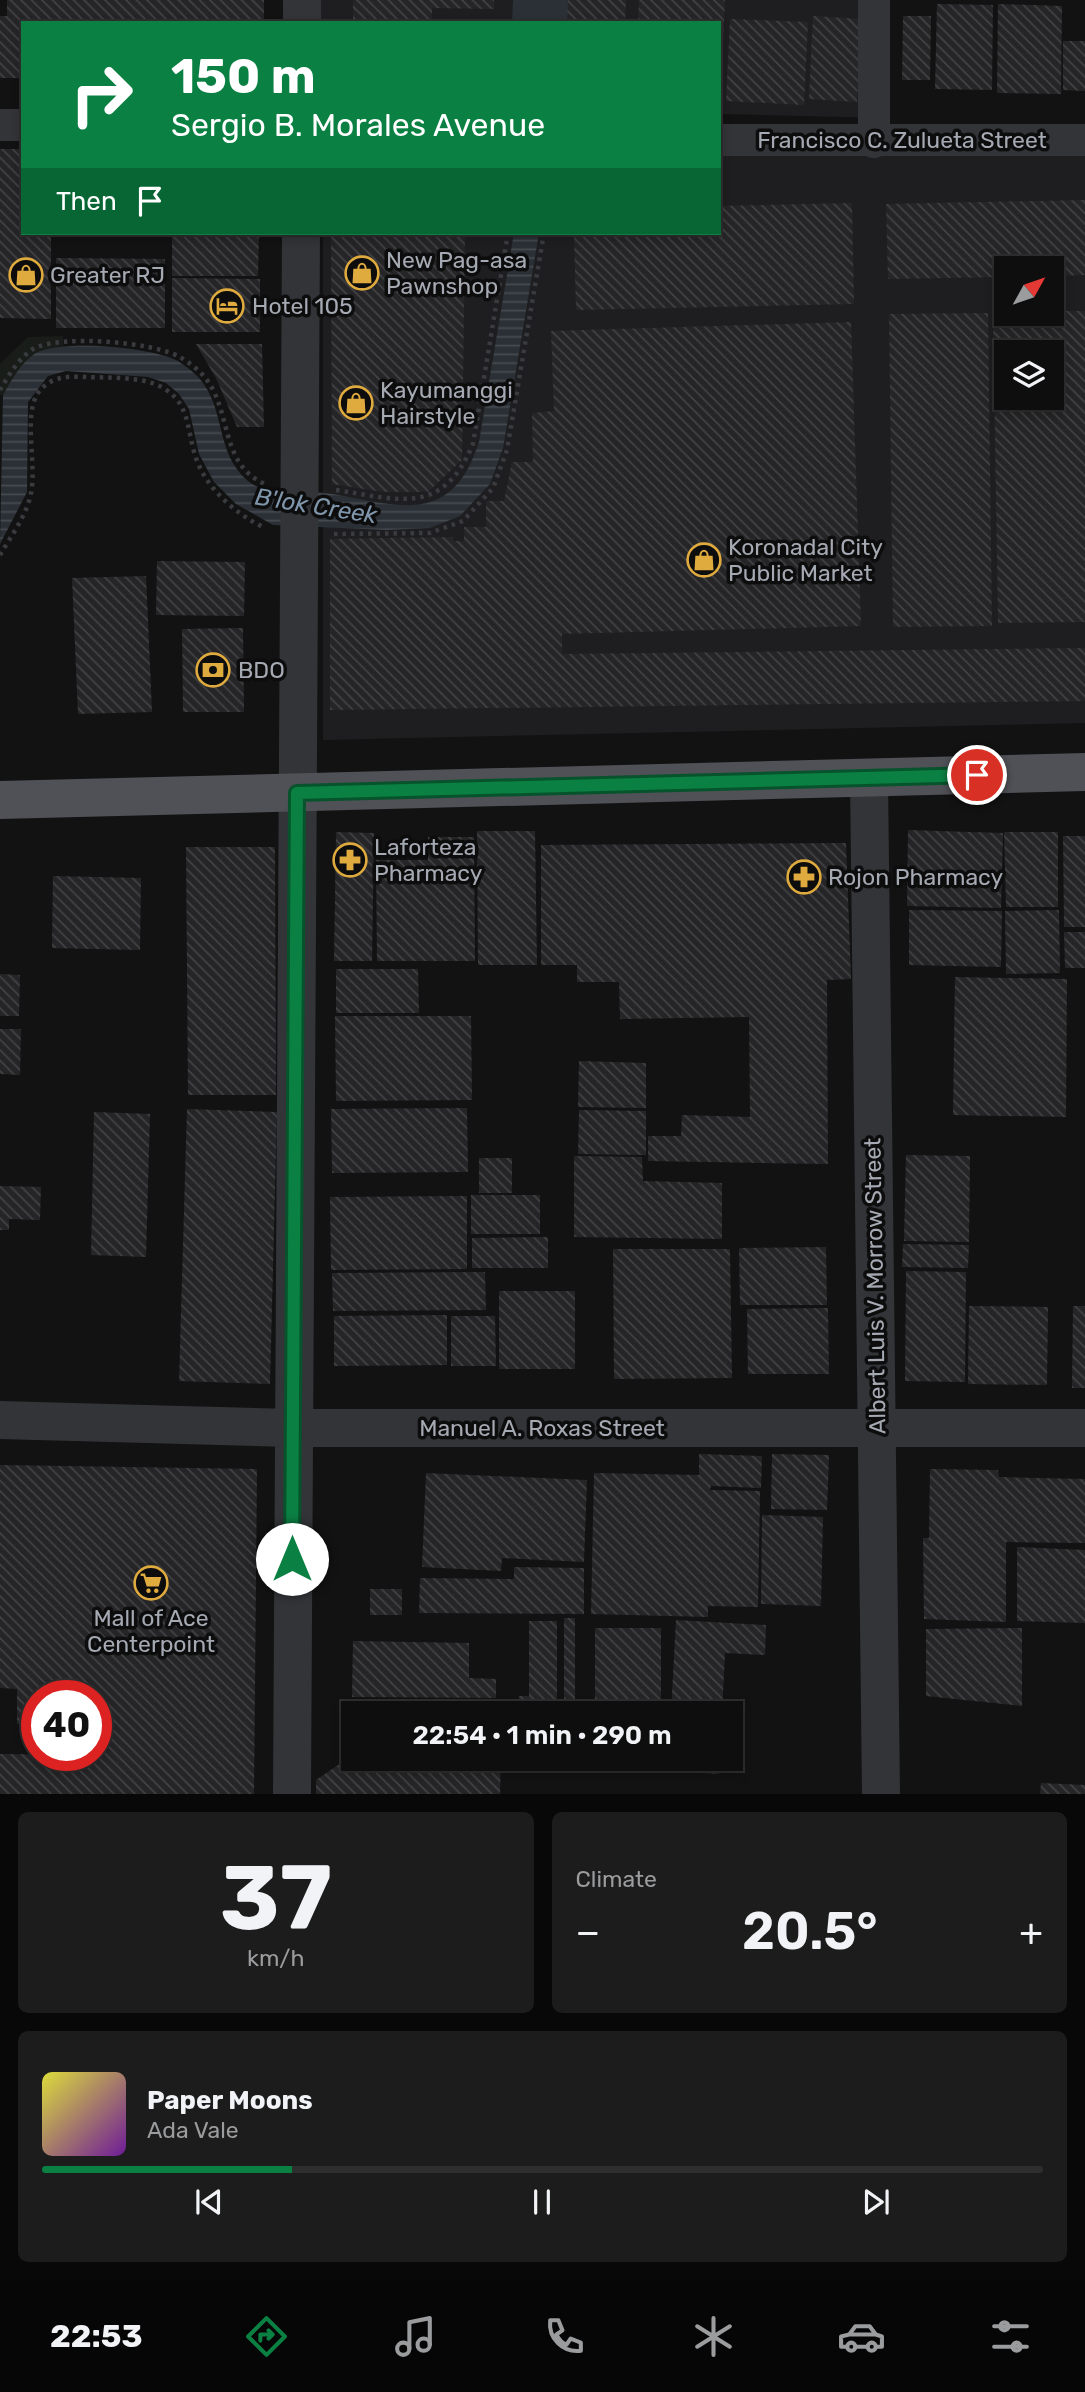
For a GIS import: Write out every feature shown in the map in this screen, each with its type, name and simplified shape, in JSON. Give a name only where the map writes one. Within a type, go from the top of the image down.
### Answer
[{"type":"main road","points":[[0,800],[1085,772]]},
{"type":"street","points":[[302,0],[302,21]]},
{"type":"street","points":[[874,0],[874,142]]},
{"type":"street","points":[[0,125],[21,125]]},
{"type":"street","name":"Francisco C. Zulueta Street","points":[[721,140],[1085,141]]},
{"type":"street","points":[[292,1794],[292,1428],[301,235]]},
{"type":"street","name":"Albert Luis V. Morrow Street","points":[[869,778],[881,1794]]},
{"type":"street","name":"Manuel A. Roxas Street","points":[[0,1420],[292,1428],[1085,1428]]},
{"type":"path","points":[[0,390],[11,371],[34,349],[63,341],[154,348],[180,357],[202,373],[221,409],[229,445],[238,464],[253,479],[268,486],[388,498],[425,497],[445,488],[462,469],[472,444],[508,235]]},
{"type":"path","points":[[0,555],[31,494],[33,403],[50,381],[67,376],[146,382],[163,388],[185,411],[195,456],[210,485],[233,508],[277,533],[430,533],[463,521],[493,488],[507,450],[544,235]]},
{"type":"shaded area","points":[[319,0],[889,0],[886,118],[721,114],[721,21],[318,21]]},
{"type":"shaded area","name":"Koronadal City Public Market","points":[[721,156],[1085,156],[1085,723],[323,740],[323,235],[721,235]]},
{"type":"shaded area","points":[[63,336],[63,346],[42,353],[27,362],[3,395],[0,395],[0,364],[28,337]]},
{"type":"water","points":[[514,235],[539,235],[503,448],[490,484],[460,516],[430,528],[387,530],[273,525],[236,504],[214,482],[199,454],[189,409],[179,394],[166,383],[148,377],[66,371],[48,376],[28,402],[27,492],[0,544],[3,395],[26,361],[36,353],[48,349],[107,346],[148,352],[178,361],[199,378],[208,390],[225,444],[237,470],[248,481],[265,490],[325,493],[386,504],[418,505],[452,490],[470,464],[479,442]]},
{"type":"building","points":[[7,0],[264,0],[264,21],[21,21],[21,78],[0,78],[0,16],[7,16]]},
{"type":"building","points":[[353,0],[494,0],[494,9],[432,8],[432,21],[353,21]]},
{"type":"building","points":[[568,0],[626,0],[625,21],[567,21]]},
{"type":"building","points":[[639,0],[725,0],[721,89],[721,21],[638,21]]},
{"type":"building","points":[[937,4],[993,5],[992,90],[935,89]]},
{"type":"building","points":[[998,4],[1062,6],[1061,94],[997,93]]},
{"type":"building","points":[[813,16],[861,19],[857,102],[809,99]]},
{"type":"building","points":[[903,16],[931,16],[930,80],[902,80]]},
{"type":"building","points":[[730,19],[808,22],[804,105],[726,101]]},
{"type":"building","points":[[1063,41],[1085,41],[1085,91],[1063,90]]},
{"type":"building","name":"Greater RJ","points":[[0,149],[21,149],[21,235],[51,235],[51,319],[0,318]]},
{"type":"building","points":[[1085,200],[1085,275],[1064,276],[1064,256],[994,256],[994,277],[888,279],[886,204]]},
{"type":"building","points":[[852,203],[854,304],[576,310],[574,235],[721,235],[721,206]]},
{"type":"building","points":[[172,235],[259,235],[258,276],[172,276]]},
{"type":"building","points":[[331,235],[465,235],[462,460],[428,492],[383,492],[332,484]]},
{"type":"building","points":[[56,258],[165,259],[165,328],[56,328]]},
{"type":"building","points":[[172,278],[260,279],[260,332],[172,332]]},
{"type":"building","points":[[993,311],[994,326],[1064,326],[1064,311],[1085,311],[1085,622],[998,623],[995,410],[1064,410],[1064,340],[994,340],[994,373]]},
{"type":"building","points":[[988,313],[992,626],[893,627],[889,314]]},
{"type":"building","points":[[851,322],[861,626],[562,634],[562,654],[1085,648],[1085,701],[330,710],[330,539],[453,537],[453,541],[464,541],[464,527],[486,527],[486,501],[504,501],[512,462],[533,462],[532,413],[554,411],[551,331]]},
{"type":"building","points":[[196,344],[262,344],[264,427],[237,427],[216,378]]},
{"type":"building","points":[[157,561],[245,562],[244,616],[156,615]]},
{"type":"building","points":[[146,576],[152,712],[78,714],[72,578]]},
{"type":"building","name":"BDO","points":[[243,628],[244,712],[183,712],[182,629]]},
{"type":"building","points":[[908,830],[1003,833],[1001,908],[907,906]]},
{"type":"building","points":[[477,831],[535,831],[537,965],[478,965]]},
{"type":"building","points":[[336,832],[374,833],[372,961],[334,961]]},
{"type":"building","points":[[1004,832],[1058,832],[1058,907],[1006,907]]},
{"type":"building","points":[[1063,836],[1085,836],[1085,927],[1064,927]]},
{"type":"building","points":[[428,837],[474,837],[475,961],[377,961],[376,860],[428,860]]},
{"type":"building","points":[[846,843],[851,979],[827,980],[828,1164],[648,1161],[648,1136],[681,1136],[682,1115],[750,1117],[749,1017],[620,1019],[619,982],[577,982],[577,965],[541,965],[541,845]]},
{"type":"building","points":[[186,847],[275,847],[276,1095],[188,1095]]},
{"type":"building","points":[[53,876],[141,878],[140,950],[52,948]]},
{"type":"building","points":[[909,910],[1002,911],[1001,967],[909,965]]},
{"type":"building","points":[[1059,910],[1060,973],[1006,974],[1005,911]]},
{"type":"building","points":[[1064,932],[1085,932],[1085,968],[1065,968]]},
{"type":"building","points":[[336,969],[418,969],[419,1013],[336,1013]]},
{"type":"building","points":[[0,974],[20,975],[19,1016],[0,1016]]},
{"type":"building","points":[[955,977],[1067,979],[1066,1117],[953,1115]]},
{"type":"building","points":[[335,1016],[471,1016],[472,1100],[336,1101]]},
{"type":"building","points":[[0,1029],[21,1029],[20,1075],[0,1074]]},
{"type":"building","points":[[579,1061],[646,1063],[646,1108],[578,1107]]},
{"type":"building","points":[[467,1108],[468,1172],[332,1173],[331,1109]]},
{"type":"building","points":[[187,1109],[277,1112],[270,1384],[179,1381]]},
{"type":"building","points":[[579,1110],[646,1111],[646,1155],[578,1154]]},
{"type":"building","points":[[94,1112],[150,1114],[146,1257],[91,1255]]},
{"type":"building","points":[[906,1155],[970,1156],[969,1242],[904,1241]]},
{"type":"building","points":[[574,1156],[642,1157],[643,1181],[722,1183],[722,1239],[574,1237]]},
{"type":"building","points":[[479,1158],[512,1158],[512,1193],[479,1193]]},
{"type":"building","points":[[0,1186],[41,1187],[40,1220],[9,1219],[9,1230],[0,1230]]},
{"type":"building","points":[[471,1195],[540,1195],[540,1234],[471,1234]]},
{"type":"building","points":[[467,1196],[467,1269],[331,1270],[330,1197]]},
{"type":"building","points":[[548,1237],[548,1268],[472,1268],[472,1238]]},
{"type":"building","points":[[903,1244],[969,1245],[968,1268],[902,1267]]},
{"type":"building","points":[[826,1247],[827,1305],[740,1305],[739,1248]]},
{"type":"building","points":[[613,1249],[730,1249],[732,1378],[614,1379]]},
{"type":"building","points":[[906,1271],[966,1272],[965,1382],[905,1381]]},
{"type":"building","points":[[485,1272],[486,1310],[333,1311],[332,1273]]},
{"type":"building","points":[[499,1291],[575,1291],[575,1369],[499,1369]]},
{"type":"building","points":[[969,1306],[1048,1307],[1047,1385],[968,1384]]},
{"type":"building","points":[[1073,1306],[1085,1306],[1085,1388],[1072,1388]]},
{"type":"building","points":[[828,1308],[829,1374],[748,1374],[747,1309]]},
{"type":"building","points":[[447,1315],[447,1365],[334,1366],[334,1316]]},
{"type":"building","points":[[451,1316],[495,1316],[496,1366],[451,1366]]},
{"type":"building","points":[[699,1454],[762,1456],[761,1488],[711,1486],[710,1490],[760,1491],[758,1607],[708,1606],[708,1617],[591,1614],[594,1473],[699,1475]]},
{"type":"building","points":[[772,1454],[829,1455],[827,1510],[771,1509]]},
{"type":"building","name":"Mall of Ace Centerpoint","points":[[0,1465],[257,1469],[254,1794],[0,1794],[0,1754],[21,1754],[21,1771],[112,1771],[112,1680],[21,1680],[21,1724],[17,1724],[17,1689],[0,1688]]},
{"type":"building","points":[[930,1469],[998,1470],[999,1477],[1085,1479],[1085,1543],[1006,1542],[1006,1622],[924,1619],[923,1538],[929,1538]]},
{"type":"building","points":[[426,1473],[587,1480],[584,1562],[502,1558],[501,1571],[422,1567]]},
{"type":"building","points":[[762,1515],[823,1517],[821,1606],[761,1604]]},
{"type":"building","points":[[1017,1547],[1085,1550],[1085,1623],[1017,1621]]},
{"type":"building","points":[[514,1567],[584,1568],[584,1614],[419,1613],[420,1578],[514,1579]]},
{"type":"building","points":[[370,1589],[402,1589],[402,1615],[370,1615]]},
{"type":"building","points":[[564,1618],[575,1618],[575,1701],[564,1701]]},
{"type":"building","points":[[676,1620],[766,1625],[765,1655],[725,1653],[723,1701],[672,1701]]},
{"type":"building","points":[[529,1621],[557,1621],[557,1701],[519,1701],[519,1696],[529,1696]]},
{"type":"building","points":[[595,1628],[661,1628],[661,1701],[595,1701]]},
{"type":"building","points":[[1022,1628],[1022,1706],[926,1696],[926,1629]]},
{"type":"building","points":[[353,1641],[469,1643],[469,1678],[496,1679],[496,1698],[352,1697]]},
{"type":"building","points":[[341,1763],[341,1771],[501,1771],[500,1794],[316,1794],[316,1780]]},
{"type":"building","points":[[595,1771],[661,1771],[661,1773]]},
{"type":"building","points":[[668,1771],[719,1771],[719,1774]]},
{"type":"building","points":[[1041,1783],[1085,1785],[1085,1794],[1040,1794]]},
{"type":"waterway","name":"B'lok Creek","points":[[542,21],[543,0]]},
{"type":"place","name":"New Pag-asa Pawnshop","points":[[362,273]]},
{"type":"place","name":"Greater RJ","points":[[26,275]]},
{"type":"place","name":"Hotel 105","points":[[227,306]]},
{"type":"place","name":"Kayumanggi Hairstyle","points":[[356,403]]},
{"type":"place","name":"Koronadal City Public Market","points":[[704,560]]},
{"type":"place","name":"BDO","points":[[213,670]]},
{"type":"place","name":"Laforteza Pharmacy","points":[[350,860]]},
{"type":"place","name":"Rojon Pharmacy","points":[[804,877]]},
{"type":"place","name":"Mall of Ace Centerpoint","points":[[151,1583]]},
{"type":"route","points":[[292,1559],[297,793],[977,775]]}]
